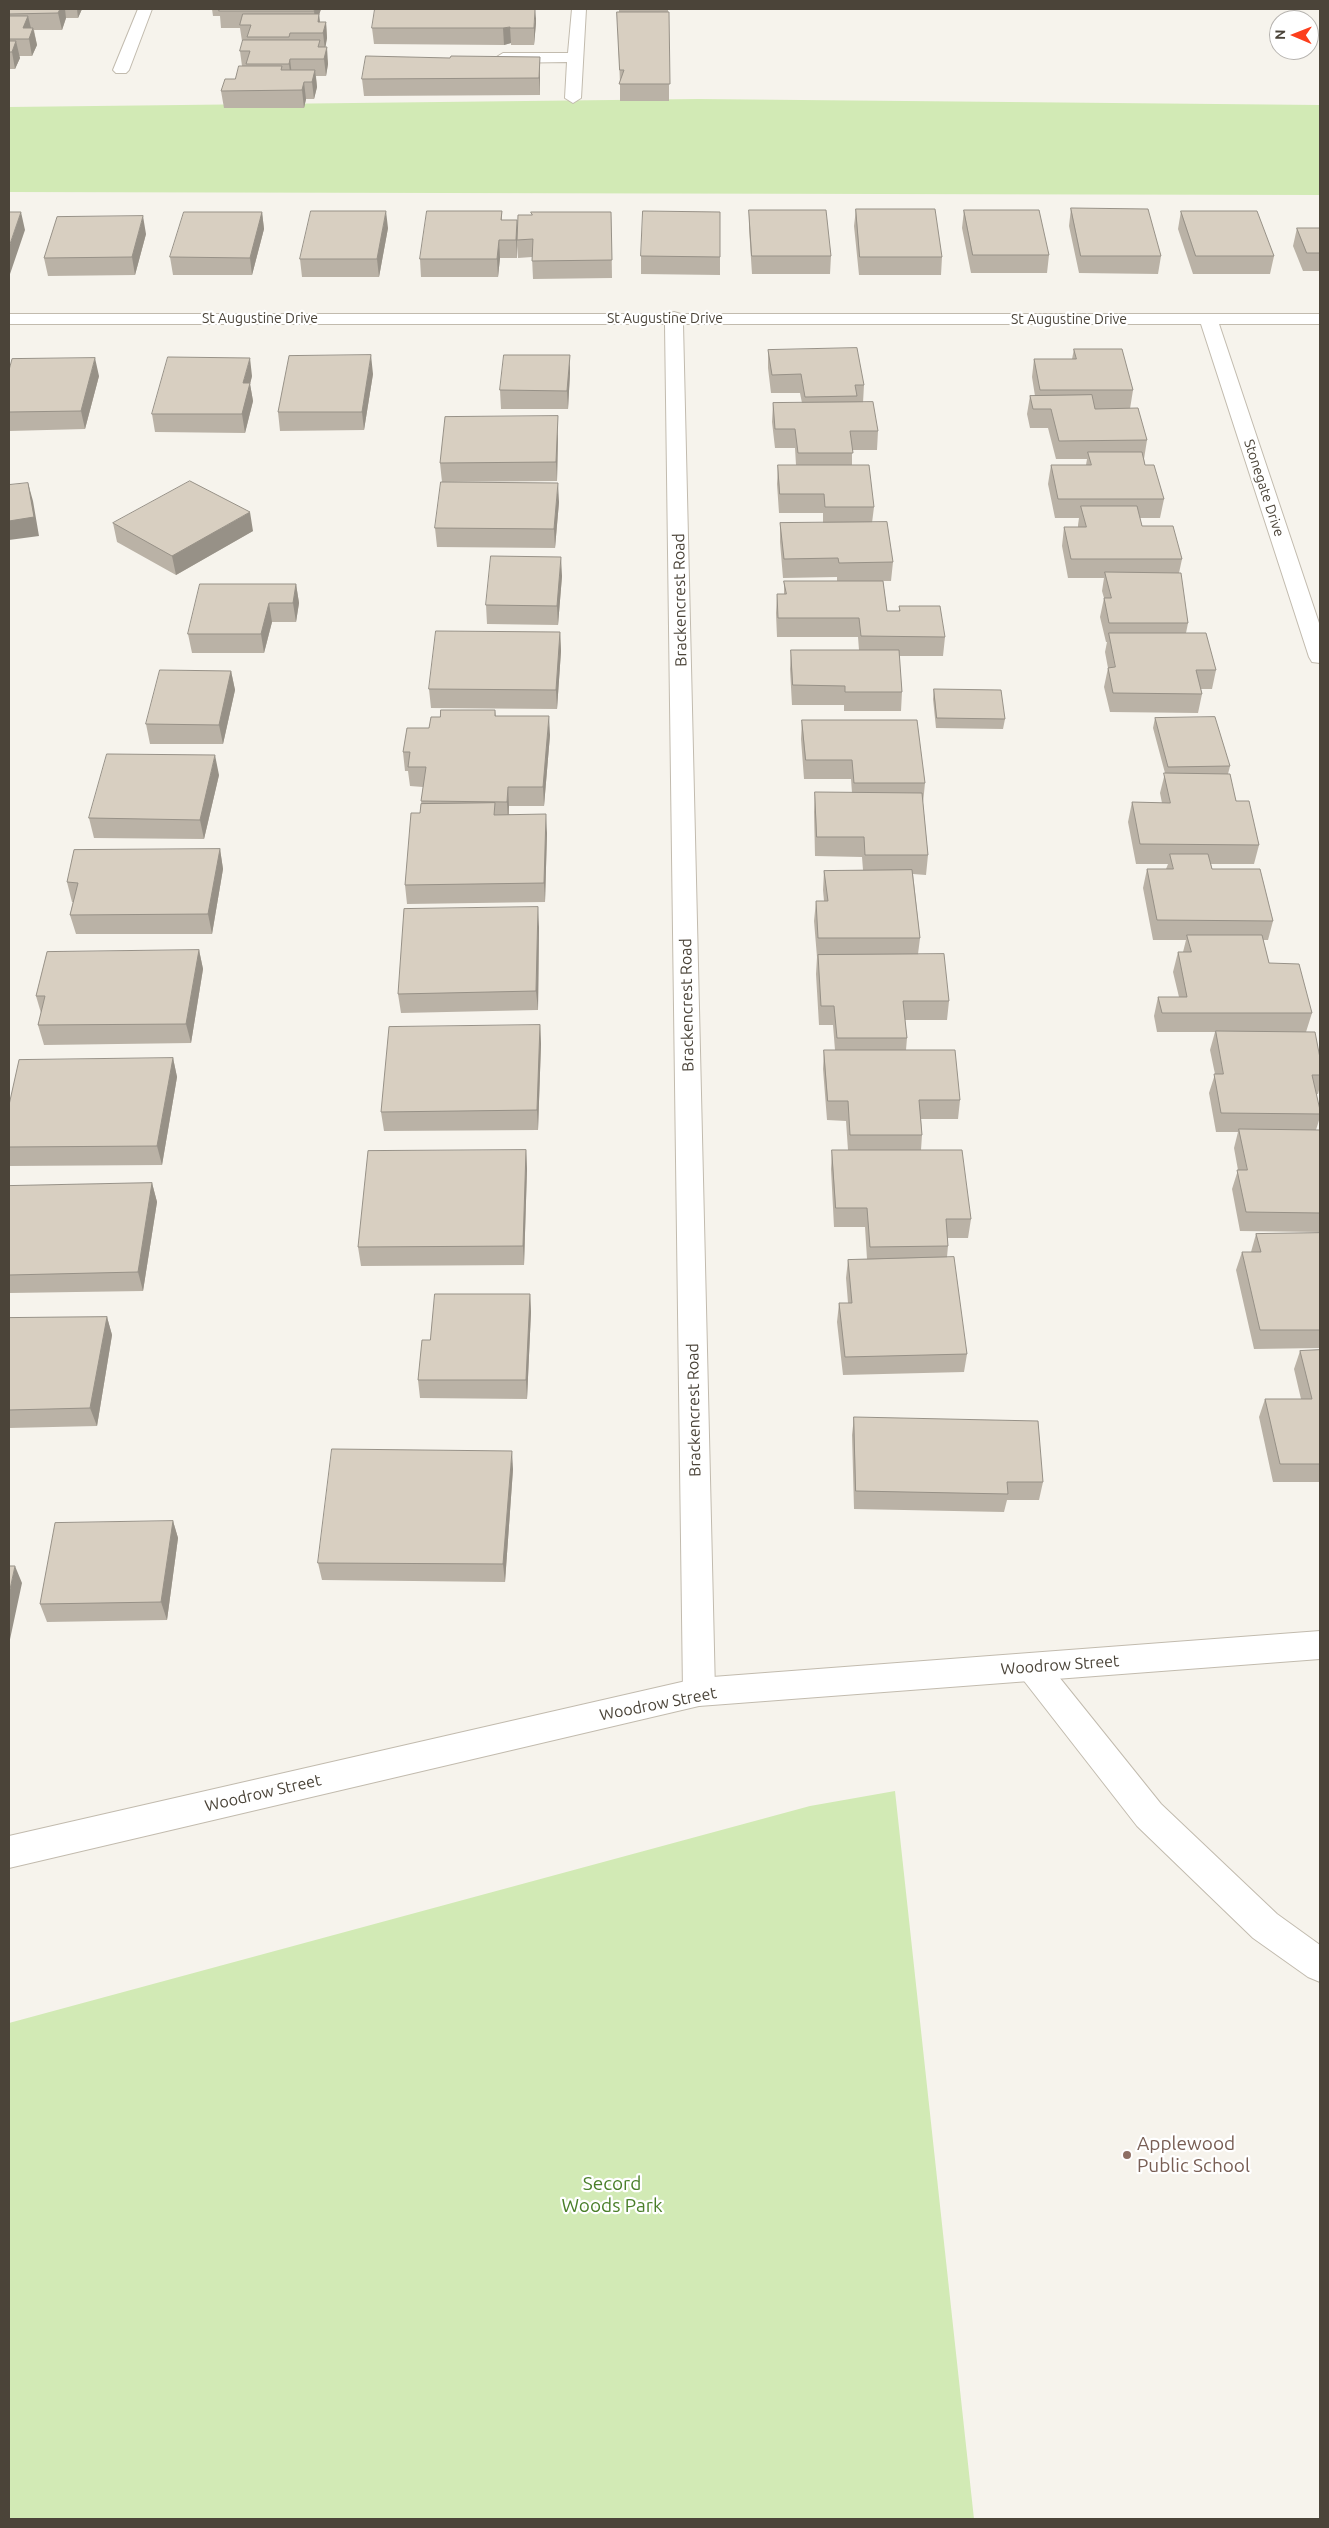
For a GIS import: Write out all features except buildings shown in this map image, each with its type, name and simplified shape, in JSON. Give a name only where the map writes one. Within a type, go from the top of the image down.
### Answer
[{"type":"street","points":[[121,70],[146,9]]},
{"type":"street","points":[[573,98],[579,9]]},
{"type":"street","points":[[488,58],[575,58]]},
{"type":"street","name":"St Augustine Drive","points":[[9,319],[674,317],[1320,319]]},
{"type":"street","name":"Brackencrest Road","points":[[674,317],[699,1692]]},
{"type":"street","name":"Stonegate Drive","points":[[1208,319],[1320,657]]},
{"type":"street","name":"Woodrow Street","points":[[9,1852],[699,1692],[1320,1645]]},
{"type":"street","points":[[1032,1667],[1149,1815],[1265,1926],[1320,1965]]},
{"type":"green space","points":[[698,99],[1320,105],[1320,195],[9,192],[9,107]]},
{"type":"green space","name":"Secord Woods Park","points":[[895,1791],[974,2519],[9,2519],[9,2023],[810,1806]]},
{"type":"place","name":"Applewood Public School","points":[[1127,2155]]}]
